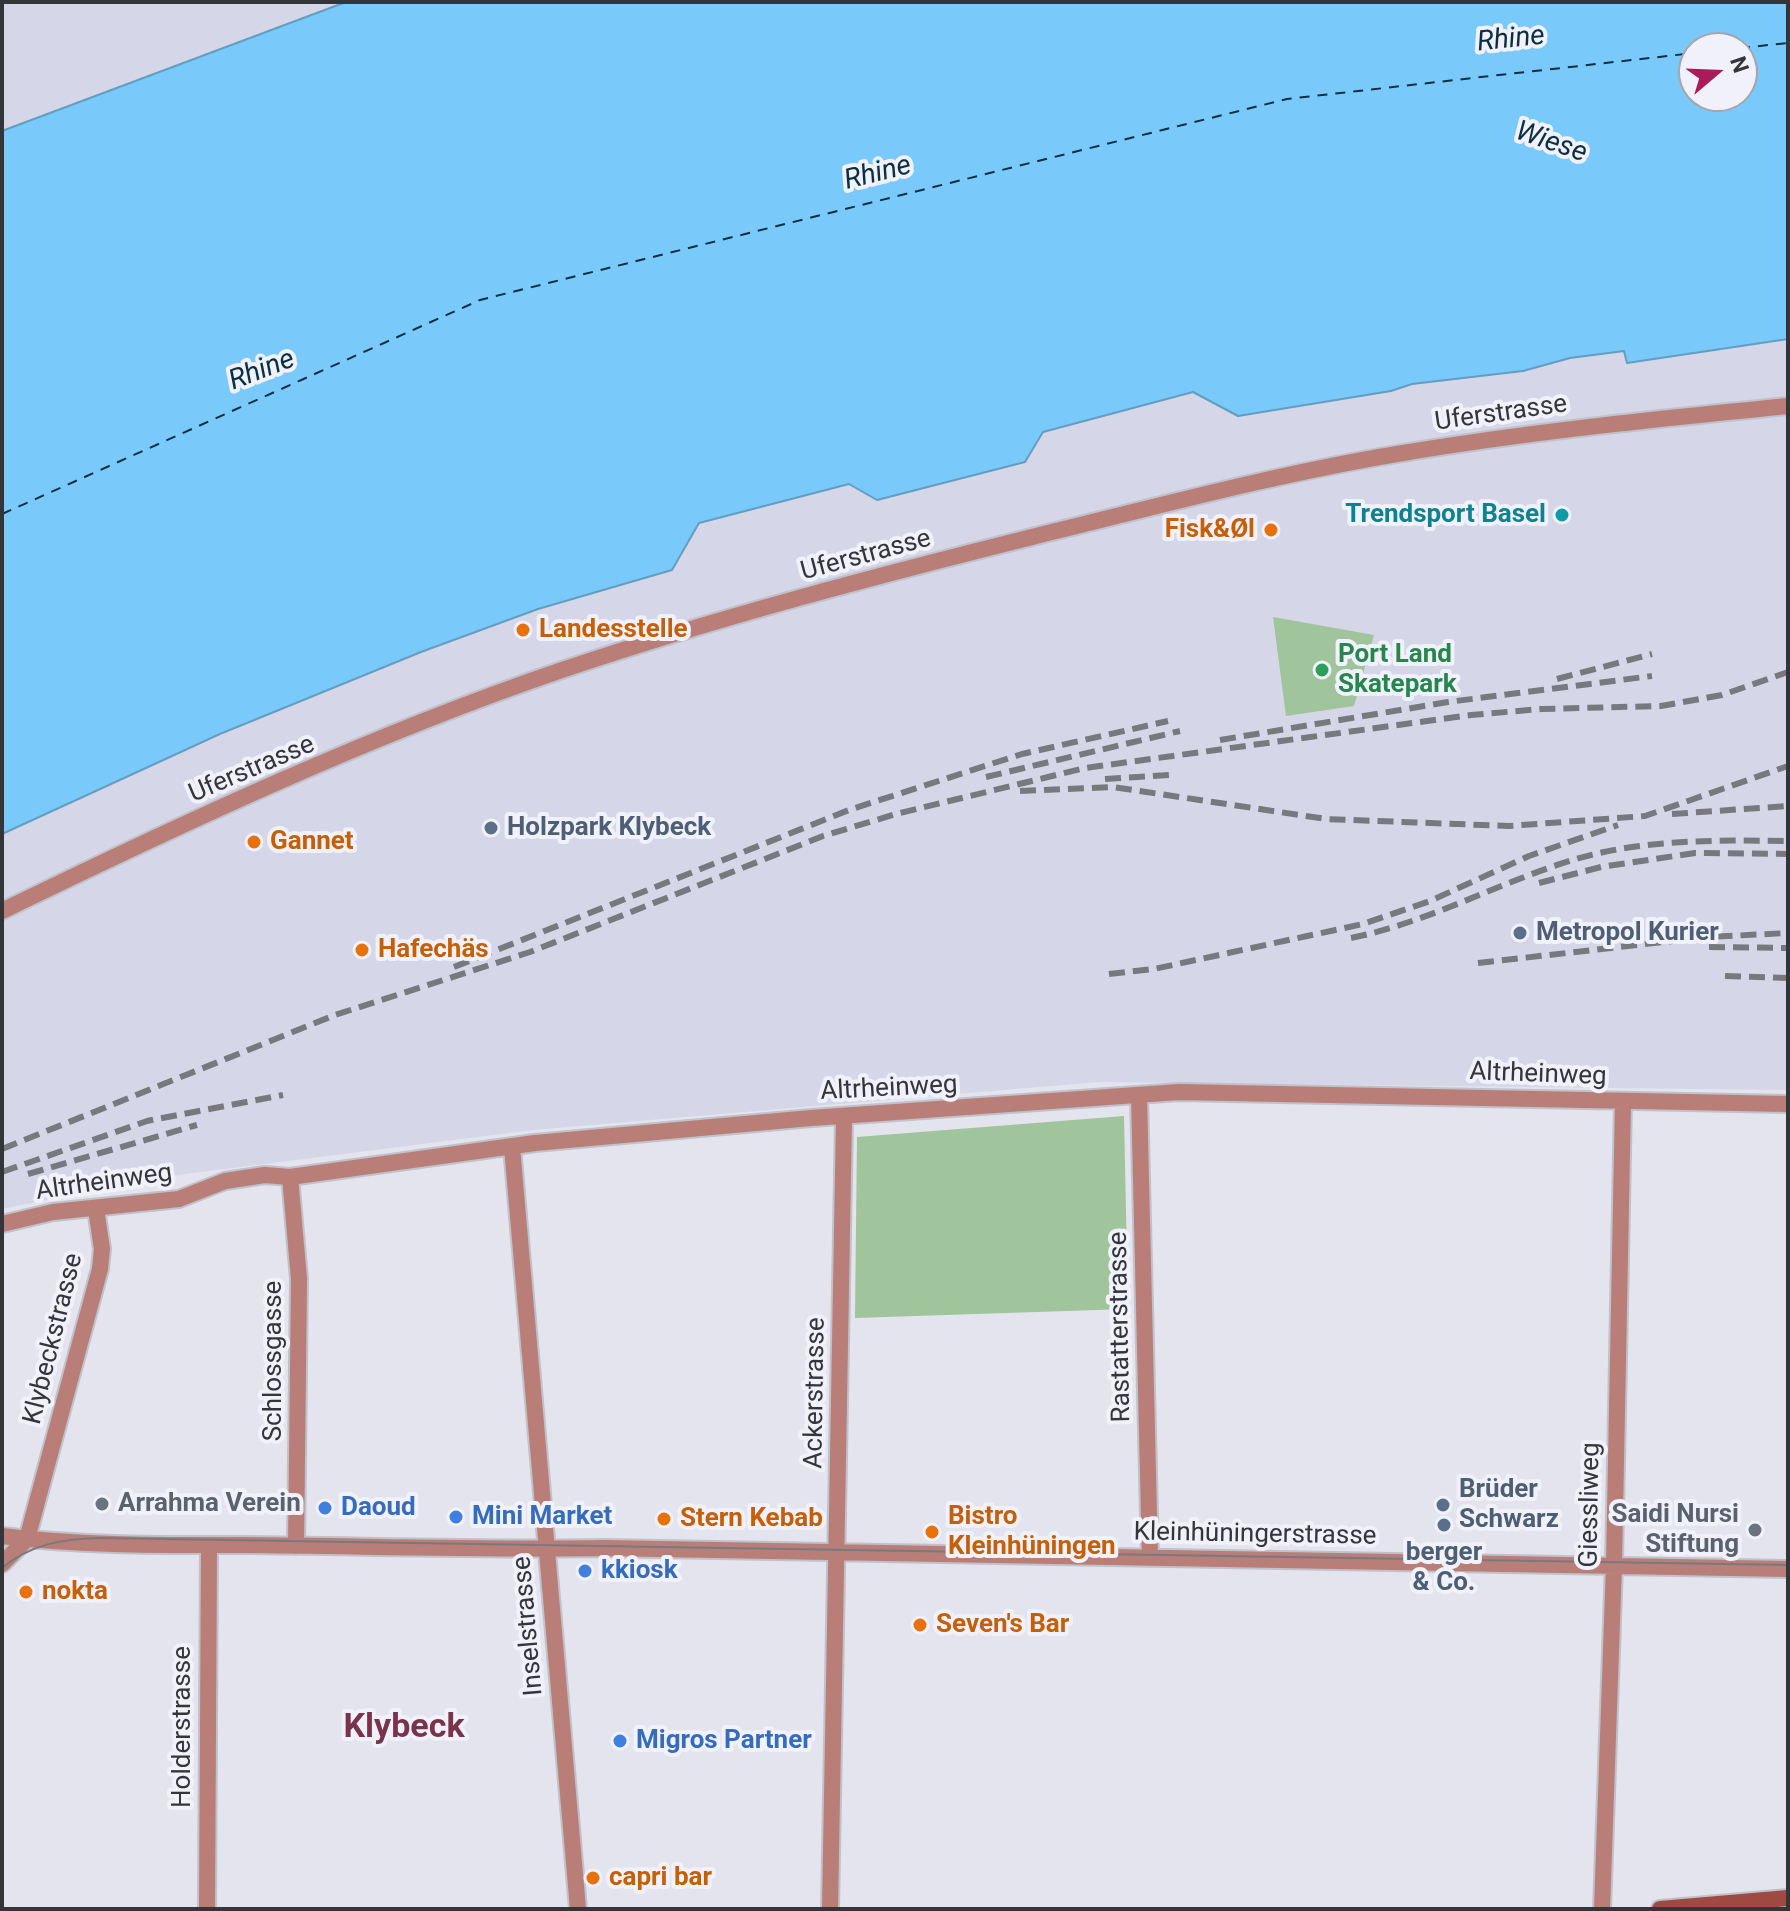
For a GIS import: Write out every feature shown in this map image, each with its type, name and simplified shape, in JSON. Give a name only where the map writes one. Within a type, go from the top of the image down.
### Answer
[{"type":"street","name":"Uferstrasse","points":[[2,911],[143,842],[389,737],[561,671],[853,582],[1244,484],[1395,454],[1601,424],[1788,406]]},
{"type":"street","name":"Altrheinweg","points":[[2,1224],[53,1212],[179,1199],[225,1181],[265,1175],[290,1177],[512,1147],[811,1118],[1139,1095],[1241,1093],[1788,1104]]},
{"type":"street","name":"Rastatterstrasse","points":[[1139,1095],[1150,1558]]},
{"type":"street","name":"Giessliweg","points":[[1602,1909],[1614,1564],[1623,1102]]},
{"type":"street","name":"Ackerstrasse","points":[[830,1909],[844,1118]]},
{"type":"street","name":"Inselstrasse","points":[[512,1147],[578,1909]]},
{"type":"street","name":"Schlossgasse","points":[[290,1177],[299,1279],[296,1546]]},
{"type":"street","name":"Klybeckstrasse","points":[[2,1564],[27,1539],[103,1260],[96,1209]]},
{"type":"street","name":"Kleinhüningerstrasse","points":[[2,1536],[209,1545],[837,1552],[1788,1569]]},
{"type":"street","name":"Holderstrasse","points":[[207,1909],[209,1545]]},
{"type":"street","points":[[1660,1909],[1788,1898]]},
{"type":"shaded area","points":[[2,2],[358,2],[2,135]]},
{"type":"shaded area","points":[[1788,339],[1788,1090],[1098,1082],[533,1130],[154,1178],[2,1209],[2,834],[57,807],[352,678],[538,609],[672,570],[699,523],[1193,392],[1238,416],[1391,391],[1412,384],[1523,371],[1570,358],[1625,351],[1628,363]]},
{"type":"green space","name":"Port Land Skatepark","points":[[1273,617],[1374,635],[1354,706],[1286,716]]},
{"type":"green space","points":[[1124,1116],[1128,1309],[855,1318],[857,1137]]},
{"type":"water","points":[[346,2],[1788,2],[1788,339],[1627,363],[1624,351],[1570,358],[1523,371],[1412,384],[1391,391],[1238,416],[1193,392],[1043,432],[1025,462],[877,500],[849,484],[699,523],[672,570],[538,609],[421,652],[220,734],[2,834],[2,131]]},
{"type":"ferry route","points":[[1758,46],[1788,43]]},
{"type":"ferry route","points":[[2,514],[480,300],[1287,99],[1678,55]]},
{"type":"tram line","points":[[2,1568],[24,1553],[48,1544],[99,1538],[1788,1565]]},
{"type":"railway","points":[[1557,679],[1652,654]]},
{"type":"railway","points":[[2,1149],[335,1015],[530,952],[823,836],[896,814],[1085,768],[1471,715],[1541,709],[1661,706],[1722,695],[1788,672]]},
{"type":"railway","points":[[1220,740],[1448,702],[1652,676]]},
{"type":"railway","points":[[454,967],[849,810],[1022,754],[1168,721]]},
{"type":"railway","points":[[986,777],[1180,731]]},
{"type":"railway","points":[[1020,791],[1113,787],[1326,819],[1509,826],[1645,816],[1788,766]]},
{"type":"railway","points":[[1105,779],[1169,775]]},
{"type":"railway","points":[[1672,814],[1788,806]]},
{"type":"railway","points":[[1109,974],[1154,969],[1363,924],[1430,901],[1529,856],[1618,825]]},
{"type":"railway","points":[[1351,938],[1409,922],[1547,868],[1602,852],[1681,842],[1788,841]]},
{"type":"railway","points":[[1539,883],[1601,867],[1695,853],[1788,854]]},
{"type":"railway","points":[[1478,963],[1708,937],[1788,933]]},
{"type":"railway","points":[[1709,947],[1788,948]]},
{"type":"railway","points":[[1725,976],[1788,978]]},
{"type":"railway","points":[[2,1172],[147,1121],[283,1095]]},
{"type":"railway","points":[[28,1174],[197,1125]]},
{"type":"place","name":"Trendsport Basel","points":[[1562,515]]},
{"type":"place","name":"Fisk&Øl","points":[[1271,530]]},
{"type":"place","name":"Landesstelle","points":[[523,630]]},
{"type":"place","name":"Port Land Skatepark","points":[[1322,670]]},
{"type":"place","name":"Holzpark Klybeck","points":[[491,828]]},
{"type":"place","name":"Gannet","points":[[254,842]]},
{"type":"place","name":"Metropol Kurier","points":[[1520,933]]},
{"type":"place","name":"Hafechäs","points":[[362,950]]},
{"type":"place","name":"Arrahma Verein","points":[[102,1504]]},
{"type":"place","name":"Brüder Schwarz","points":[[1443,1505]]},
{"type":"place","name":"Daoud","points":[[325,1508]]},
{"type":"place","name":"Mini Market","points":[[456,1517]]},
{"type":"place","name":"Stern Kebab","points":[[664,1519]]},
{"type":"place","name":"berger & Co.","points":[[1444,1525]]},
{"type":"place","name":"Saidi Nursi Stiftung","points":[[1755,1530]]},
{"type":"place","name":"Bistro Kleinhüningen","points":[[932,1532]]},
{"type":"place","name":"kkiosk","points":[[585,1571]]},
{"type":"place","name":"nokta","points":[[26,1592]]},
{"type":"place","name":"Seven's Bar","points":[[920,1625]]},
{"type":"place","name":"Migros Partner","points":[[620,1741]]},
{"type":"place","name":"capri bar","points":[[593,1878]]},
{"type":"district","name":"Klybeck","points":[[404,1728]]},
{"type":"water label","name":"Rhine","points":[[1511,40]]},
{"type":"water label","name":"Wiese","points":[[1551,143]]},
{"type":"water label","name":"Rhine","points":[[878,174]]},
{"type":"water label","name":"Rhine","points":[[262,371]]}]
